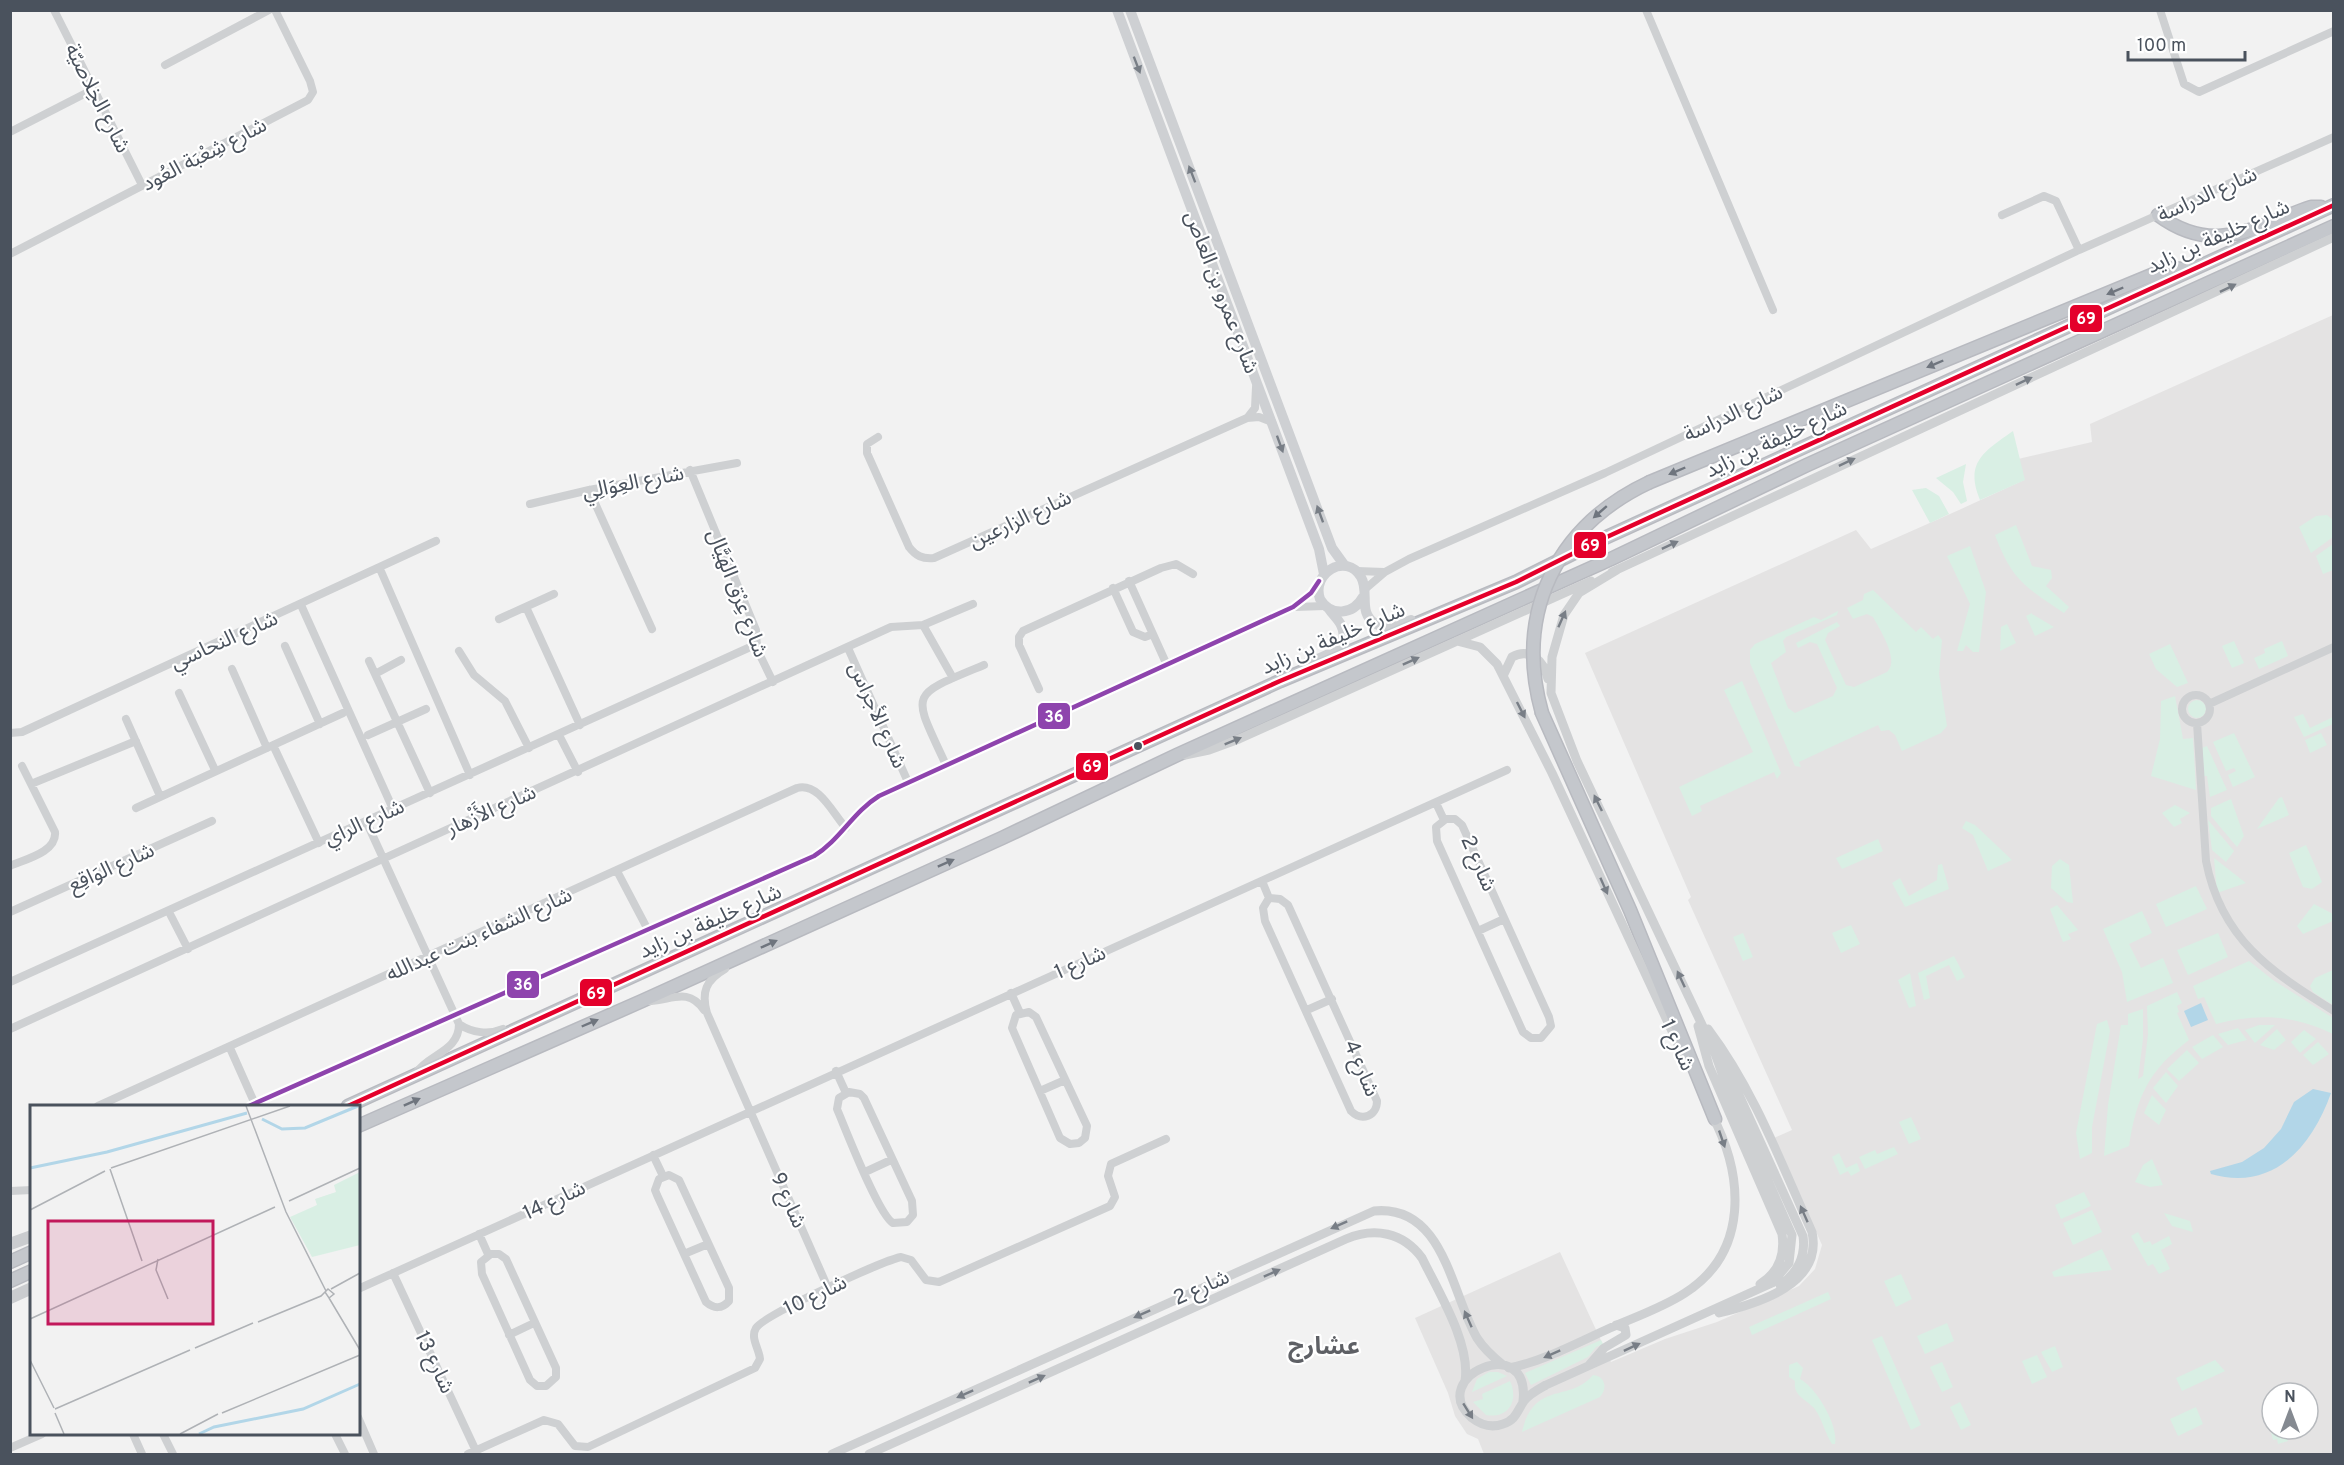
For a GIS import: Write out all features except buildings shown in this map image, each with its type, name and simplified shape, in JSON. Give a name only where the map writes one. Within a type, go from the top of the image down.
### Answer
[{"type":"highway","points":[[2158,215],[2168,223],[2195,233],[2235,236],[2311,207],[2329,207]]},
{"type":"highway","name":"شارع خليفة بن زايد","points":[[352,1105],[1280,681],[1516,582],[1598,541],[2329,207]]},
{"type":"highway","name":"شارع خليفة بن زايد","points":[[360,1125],[749,953],[1177,755],[1611,560],[1817,460],[2334,226]]},
{"type":"highway","points":[[1715,1119],[1630,910],[1542,713],[1534,677],[1533,649],[1537,614],[1547,581],[1573,539],[1600,511],[1650,482],[2154,274],[2179,267],[2190,270]]},
{"type":"highway","points":[[10,1262],[30,1253]]},
{"type":"highway","points":[[10,1281],[30,1272]]},
{"type":"main road","name":"شارع عمرو بن العاص","points":[[1117,10],[1319,549],[1322,577]]},
{"type":"main road","name":"شارع عمرو بن العاص","points":[[1130,10],[1332,548],[1350,568]]},
{"type":"main road","points":[[1280,681],[1292,670],[1340,646],[1343,639],[1342,628],[1318,594],[1322,577],[1333,567],[1350,568],[1361,577],[1366,613],[1371,620],[1385,626],[1405,623],[1439,608],[1455,607]]},
{"type":"main road","points":[[1327,607],[1339,612],[1349,611],[1357,605],[1363,593]]},
{"type":"main road","points":[[10,1244],[30,1237]]},
{"type":"main road","points":[[10,1298],[30,1289]]},
{"type":"street","points":[[165,65],[269,10]]},
{"type":"street","name":"شارع شِعْبَة العُود","points":[[10,254],[310,98],[312,92],[310,81],[275,10]]},
{"type":"street","points":[[1137,10],[1138,30]]},
{"type":"street","points":[[1646,10],[1773,310]]},
{"type":"street","points":[[2160,10],[2184,84],[2199,92],[2334,31]]},
{"type":"street","name":"شارع الخِلاصيّة","points":[[54,11],[142,185]]},
{"type":"street","points":[[10,132],[94,89]]},
{"type":"street","name":"شارع الدراسة","points":[[1363,593],[1385,572],[1426,551],[1615,469],[2079,250],[2334,137]]},
{"type":"street","points":[[2002,215],[2044,196],[2051,196],[2056,201],[2079,250]]},
{"type":"street","points":[[1177,755],[1199,753],[1239,739],[1617,570],[2334,237]]},
{"type":"street","points":[[1247,418],[1255,411],[1256,382]]},
{"type":"street","points":[[1247,418],[1259,417],[1272,423]]},
{"type":"street","name":"شارع الزارعين","points":[[878,437],[867,444],[867,453],[909,547],[921,558],[927,559],[934,558],[1247,418]]},
{"type":"street","name":"شارع العِوَالِي","points":[[530,504],[589,490],[737,463]]},
{"type":"street","name":"شارع عِرْق الهَيَّال","points":[[690,470],[756,630],[757,645],[773,682]]},
{"type":"street","points":[[589,490],[652,629]]},
{"type":"street","name":"شارع النحاسي","points":[[10,733],[22,732],[380,569],[436,541]]},
{"type":"street","points":[[1039,689],[1018,645],[1020,634],[1130,580],[1176,564],[1193,574]]},
{"type":"street","points":[[1350,568],[1367,574],[1385,572]]},
{"type":"street","points":[[380,569],[470,775]]},
{"type":"street","name":"شارع 1","points":[[1617,570],[1580,593],[1564,615],[1552,657],[1551,693],[1577,761],[1697,1016],[1735,1086],[1800,1228],[1804,1244],[1798,1267],[1785,1281],[1714,1314],[1694,1319]]},
{"type":"street","points":[[230,1048],[252,1105],[458,1021],[648,930],[814,856],[829,846],[864,806],[908,782],[1293,607],[1311,593],[1322,577]]},
{"type":"street","points":[[1130,580],[1166,663]]},
{"type":"street","points":[[1113,588],[1133,632],[1145,637],[1153,634]]},
{"type":"street","points":[[499,619],[554,594]]},
{"type":"street","name":"شارع الأَزْهار","points":[[10,1029],[383,858],[578,772],[891,627],[923,625],[974,604]]},
{"type":"street","points":[[301,605],[393,809]]},
{"type":"street","points":[[526,607],[580,725]]},
{"type":"street","points":[[1293,607],[1327,607]]},
{"type":"street","points":[[923,625],[953,678]]},
{"type":"street","name":"شارع 1","points":[[1457,640],[1487,651],[1503,676],[1552,773],[1626,935],[1715,1119],[1736,1186],[1737,1209],[1729,1242],[1718,1262],[1691,1288],[1672,1300],[1541,1359],[1506,1367]]},
{"type":"street","name":"شارع الراي","points":[[10,982],[170,912],[757,645]]},
{"type":"street","points":[[285,646],[320,724]]},
{"type":"street","points":[[2209,704],[2334,647]]},
{"type":"street","name":"شارع الأجراس","points":[[849,648],[908,782]]},
{"type":"street","points":[[459,651],[474,675],[505,701],[529,748]]},
{"type":"street","points":[[1503,676],[1512,657],[1529,653],[1535,656],[1546,670],[1551,693]]},
{"type":"street","points":[[375,674],[401,660]]},
{"type":"street","points":[[369,661],[430,793]]},
{"type":"street","points":[[946,765],[921,705],[930,689],[984,665]]},
{"type":"street","points":[[232,669],[319,843]]},
{"type":"street","points":[[179,693],[215,770]]},
{"type":"street","points":[[2197,723],[2184,716],[2184,701],[2197,695],[2209,704]]},
{"type":"street","points":[[2197,723],[2207,718],[2209,704]]},
{"type":"street","points":[[368,735],[426,708]]},
{"type":"street","points":[[136,808],[343,713]]},
{"type":"street","points":[[126,719],[160,796]]},
{"type":"street","points":[[2197,723],[2206,861],[2211,883],[2226,919],[2262,963],[2334,1011]]},
{"type":"street","points":[[560,735],[578,772]]},
{"type":"street","points":[[31,784],[136,741]]},
{"type":"street","points":[[10,866],[51,847],[56,839],[56,832],[22,766]]},
{"type":"street","name":"شارع 1","points":[[749,1111],[1508,770]]},
{"type":"street","name":"شارع الشفاء بنت عبدالله","points":[[102,1105],[802,787],[817,792],[846,828]]},
{"type":"street","name":"شارع 2","points":[[1436,802],[1444,820]]},
{"type":"street","name":"شارع 2","points":[[1455,819],[1462,825],[1504,919],[1551,1021],[1549,1031],[1541,1038],[1531,1038],[1523,1032],[1435,836],[1436,828],[1444,820],[1455,819]]},
{"type":"street","name":"شارع الوَاقِع","points":[[10,912],[212,821]]},
{"type":"street","points":[[366,821],[458,1021],[470,1030],[486,1032],[499,1031],[519,1023],[529,1024]]},
{"type":"street","points":[[617,871],[648,930]]},
{"type":"street","name":"شارع 4","points":[[1262,881],[1269,898]]},
{"type":"street","name":"شارع 4","points":[[1269,898],[1280,898],[1288,905],[1332,999],[1377,1101],[1376,1110],[1368,1116],[1359,1116],[1351,1111],[1263,917],[1264,904],[1269,898]]},
{"type":"street","points":[[170,912],[188,949]]},
{"type":"street","points":[[1478,931],[1504,919]]},
{"type":"street","points":[[749,953],[708,981],[703,997],[707,1013],[749,1111]]},
{"type":"street","points":[[1011,993],[1020,1013]]},
{"type":"street","points":[[642,1001],[683,995],[697,1001],[707,1013]]},
{"type":"street","points":[[1307,1010],[1332,999]]},
{"type":"street","points":[[1029,1012],[1036,1017],[1065,1080],[1087,1126],[1085,1138],[1078,1143],[1070,1144],[1060,1138],[1012,1028],[1013,1019],[1020,1013],[1029,1012]]},
{"type":"street","points":[[1697,1016],[1730,1060],[1750,1095],[1812,1232],[1814,1247],[1808,1269],[1797,1281],[1746,1305],[1714,1314]]},
{"type":"street","points":[[1694,1319],[1766,1280],[1777,1267],[1783,1242],[1779,1226],[1709,1066],[1697,1016]]},
{"type":"street","points":[[414,1076],[423,1065],[453,1043],[458,1021]]},
{"type":"street","name":"شارع 1","points":[[1523,1401],[1546,1385],[1772,1283],[1790,1263],[1793,1245],[1789,1226],[1728,1090],[1713,1048]]},
{"type":"street","points":[[836,1071],[846,1093]]},
{"type":"street","points":[[1040,1092],[1065,1080]]},
{"type":"street","points":[[854,1092],[864,1098],[891,1160],[914,1206],[913,1215],[906,1222],[893,1223],[886,1217],[837,1109],[839,1098],[846,1093],[854,1092]]},
{"type":"street","name":"شارع 14","points":[[360,1288],[749,1111]]},
{"type":"street","name":"شارع 9","points":[[749,1111],[828,1288]]},
{"type":"street","name":"شارع 10","points":[[472,1453],[548,1420],[561,1427],[575,1446],[588,1447],[755,1368],[760,1359],[754,1335],[757,1326],[766,1319],[828,1288],[901,1257],[915,1264],[926,1280],[935,1283],[944,1281],[1110,1206],[1115,1197],[1108,1176],[1111,1164],[1166,1139]]},
{"type":"street","points":[[653,1155],[663,1176]]},
{"type":"street","points":[[865,1172],[891,1160]]},
{"type":"street","points":[[669,1174],[680,1180],[708,1244],[730,1292],[729,1300],[722,1306],[713,1307],[706,1302],[684,1254],[655,1190],[656,1184],[663,1176],[669,1174]]},
{"type":"street","points":[[10,1191],[30,1190]]},
{"type":"street","name":"شارع 2","points":[[832,1455],[1374,1211],[1390,1211],[1410,1216],[1429,1233],[1476,1337],[1488,1353],[1506,1367]]},
{"type":"street","name":"شارع 2","points":[[869,1455],[1337,1243],[1369,1232],[1397,1237],[1416,1250],[1422,1258],[1463,1348],[1466,1365],[1464,1382]]},
{"type":"street","points":[[479,1234],[488,1254]]},
{"type":"street","points":[[684,1254],[708,1244]]},
{"type":"street","points":[[488,1254],[499,1254],[506,1259],[534,1323],[556,1368],[556,1377],[546,1386],[537,1386],[530,1380],[480,1270],[481,1262],[488,1254]]},
{"type":"street","name":"شارع 13","points":[[393,1273],[472,1453]]},
{"type":"street","points":[[509,1335],[534,1323]]},
{"type":"street","points":[[1588,1366],[1600,1351],[1626,1335],[1625,1328],[1616,1325]]},
{"type":"street","points":[[1483,1365],[1506,1367],[1522,1385],[1523,1401],[1518,1413],[1510,1421],[1500,1425],[1483,1424],[1469,1415],[1464,1406],[1462,1396],[1464,1382],[1472,1372],[1483,1365]]},
{"type":"street","points":[[360,1422],[374,1455]]},
{"type":"street","points":[[10,1448],[40,1435]]},
{"type":"street","points":[[133,1435],[142,1455]]},
{"type":"street","points":[[163,1435],[173,1455]]},
{"type":"street","points":[[335,1435],[345,1455]]},
{"type":"shaded area","points":[[2333,315],[2333,1454],[1484,1454],[1478,1439],[1467,1434],[1455,1416],[1448,1393],[1415,1318],[1560,1252],[1611,1362],[1665,1339],[1717,1322],[1799,1286],[1815,1269],[1822,1245],[1774,1138],[1792,1130],[1688,900],[1691,897],[1585,653],[1856,530],[1871,549],[2024,480],[2018,459],[2092,442],[2090,424]]},
{"type":"green space","points":[[2013,431],[2025,480],[1980,500],[1974,476],[1976,467],[1986,452]]},
{"type":"green space","points":[[1966,464],[1963,482],[1967,501],[1961,504],[1953,492],[1936,478]]},
{"type":"green space","points":[[1926,488],[1939,496],[1949,514],[1930,523],[1912,490]]},
{"type":"green space","points":[[2327,515],[2333,520],[2333,537],[2311,553],[2299,527],[2316,516]]},
{"type":"green space","points":[[2016,525],[2032,566],[2051,570],[2052,578],[2046,586],[2069,607],[2064,613],[2030,589],[2007,563],[1995,535]]},
{"type":"green space","points":[[2333,544],[2333,570],[2323,574],[2316,556]]},
{"type":"green space","points":[[1970,546],[1986,592],[1979,652],[1973,652],[1966,645],[1963,651],[1957,651],[1970,604],[1947,556]]},
{"type":"green space","points":[[1873,590],[1916,632],[1921,627],[1933,639],[1938,635],[1942,640],[1939,674],[1947,726],[1941,733],[1902,751],[1895,735],[1889,730],[1881,731],[1878,725],[1799,762],[1801,767],[1795,766],[1750,663],[1750,650],[1755,644],[1814,617],[1821,620],[1838,611],[1837,615],[1786,637],[1783,641],[1786,652],[1771,663],[1788,708],[1795,713],[1833,696],[1837,688],[1817,644],[1810,642],[1798,648],[1796,643],[1837,622],[1840,626],[1828,633],[1825,640],[1846,685],[1854,687],[1887,672],[1890,667],[1890,653],[1873,617],[1867,614],[1853,619],[1847,608],[1863,600],[1864,594]]},
{"type":"green space","points":[[2032,613],[2054,627],[2035,636],[2026,616]]},
{"type":"green space","points":[[2007,624],[2016,643],[2000,651],[2001,627]]},
{"type":"green space","points":[[2234,641],[2244,663],[2232,668],[2222,646]]},
{"type":"green space","points":[[2282,641],[2288,656],[2259,669],[2254,658],[2265,653],[2264,649]]},
{"type":"green space","points":[[2170,644],[2188,683],[2177,687],[2156,669],[2149,654]]},
{"type":"green space","points":[[1742,681],[1781,773],[1777,779],[1774,772],[1700,806],[1702,811],[1692,816],[1679,787],[1753,752],[1724,690]]},
{"type":"green space","points":[[2175,696],[2183,739],[2193,738],[2196,790],[2151,776],[2160,739],[2161,701]]},
{"type":"green space","points":[[2197,700],[2204,702],[2206,709],[2204,716],[2197,718],[2190,716],[2188,709],[2190,702]]},
{"type":"green space","points":[[2303,714],[2310,728],[2333,717],[2333,724],[2304,737],[2294,717]]},
{"type":"green space","points":[[2234,733],[2255,777],[2233,787],[2228,775],[2236,771],[2234,768],[2226,771],[2213,742]]},
{"type":"green space","points":[[2321,733],[2327,745],[2310,753],[2305,740]]},
{"type":"green space","points":[[2207,746],[2227,790],[2210,797],[2207,776],[2204,776],[2202,748]]},
{"type":"green space","points":[[2282,797],[2289,815],[2257,829],[2279,798]]},
{"type":"green space","points":[[2231,799],[2244,836],[2237,847],[2211,816],[2211,808]]},
{"type":"green space","points":[[2175,805],[2190,813],[2180,819],[2182,823],[2174,827],[2162,813]]},
{"type":"green space","points":[[2208,820],[2234,851],[2226,862],[2212,850]]},
{"type":"green space","points":[[1966,821],[1975,825],[2012,860],[1988,871],[1973,835],[1962,828]]},
{"type":"green space","points":[[1878,839],[1883,851],[1842,869],[1836,858]]},
{"type":"green space","points":[[2306,845],[2322,882],[2312,889],[2303,887],[2289,853]]},
{"type":"green space","points":[[2214,858],[2246,883],[2217,893]]},
{"type":"green space","points":[[2060,859],[2069,865],[2073,903],[2067,902],[2051,888],[2052,866]]},
{"type":"green space","points":[[1942,864],[1949,889],[1905,907],[1892,883],[1900,878],[1909,896],[1937,880],[1938,865]]},
{"type":"green space","points":[[2196,886],[2207,909],[2166,927],[2156,904]]},
{"type":"green space","points":[[2314,904],[2333,914],[2333,921],[2303,934],[2297,926]]},
{"type":"green space","points":[[2057,905],[2078,930],[2068,934],[2071,939],[2063,942],[2050,909]]},
{"type":"green space","points":[[2142,911],[2152,933],[2129,944],[2141,968],[2163,958],[2173,983],[2127,1002],[2122,972],[2103,929]]},
{"type":"green space","points":[[1851,925],[1860,944],[1841,953],[1832,933]]},
{"type":"green space","points":[[1743,933],[1753,957],[1743,961],[1733,937]]},
{"type":"green space","points":[[2218,933],[2228,957],[2188,975],[2177,950]]},
{"type":"green space","points":[[1954,956],[1965,977],[1957,981],[1949,965],[1926,976],[1930,998],[1924,1000],[1918,973]]},
{"type":"green space","points":[[2249,961],[2273,980],[2333,1018],[2333,1034],[2305,1023],[2276,1018],[2247,1018],[2216,1024],[2204,997],[2198,999],[2193,986]]},
{"type":"green space","points":[[2333,970],[2333,1005],[2313,992],[2310,986],[2315,978]]},
{"type":"green space","points":[[1910,973],[1916,1006],[1909,1008],[1898,980]]},
{"type":"green space","points":[[2177,992],[2182,1003],[2177,1006],[2179,1012],[2177,1013],[2189,1040],[2163,1063],[2147,1086],[2136,1113],[2129,1146],[2104,1156],[2108,1105],[2121,1025],[2128,1025],[2128,1014],[2143,1009],[2143,1039],[2138,1079],[2143,1076],[2148,1034],[2147,1006]]},
{"type":"green space","points":[[2107,1020],[2110,1031],[2092,1127],[2092,1153],[2080,1159],[2076,1133],[2097,1024]]},
{"type":"green space","points":[[2259,1025],[2275,1025],[2255,1043],[2245,1030]]},
{"type":"green space","points":[[2238,1028],[2247,1040],[2228,1045],[2218,1034]]},
{"type":"green space","points":[[2277,1029],[2286,1040],[2274,1050],[2260,1045]]},
{"type":"green space","points":[[2304,1030],[2316,1039],[2300,1053],[2291,1042]]},
{"type":"green space","points":[[2213,1035],[2223,1047],[2202,1059],[2192,1047]]},
{"type":"green space","points":[[2318,1042],[2329,1054],[2313,1065],[2303,1055]]},
{"type":"green space","points":[[2187,1050],[2199,1063],[2179,1081],[2167,1069]]},
{"type":"green space","points":[[2166,1072],[2178,1086],[2166,1103],[2153,1088]]},
{"type":"green space","points":[[2152,1095],[2166,1110],[2159,1125],[2144,1113]]},
{"type":"green space","points":[[1911,1117],[1921,1139],[1909,1144],[1899,1122]]},
{"type":"green space","points":[[1894,1147],[1898,1154],[1865,1169],[1859,1157],[1875,1150],[1877,1154]]},
{"type":"green space","points":[[1839,1153],[1846,1168],[1857,1163],[1860,1171],[1851,1176],[1848,1171],[1840,1175],[1832,1157]]},
{"type":"green space","points":[[2152,1159],[2163,1185],[2150,1187],[2135,1182],[2143,1165]]},
{"type":"green space","points":[[2084,1192],[2091,1206],[2061,1219],[2055,1205]]},
{"type":"green space","points":[[2092,1210],[2102,1232],[2073,1245],[2063,1223]]},
{"type":"green space","points":[[2164,1213],[2190,1221],[2193,1232],[2172,1226]]},
{"type":"green space","points":[[2138,1232],[2144,1243],[2150,1241],[2152,1245],[2169,1236],[2172,1244],[2161,1250],[2170,1269],[2159,1274],[2153,1264],[2148,1266],[2131,1236]]},
{"type":"green space","points":[[2102,1249],[2112,1270],[2054,1277],[2052,1272]]},
{"type":"green space","points":[[1901,1274],[1912,1299],[1896,1307],[1884,1281]]},
{"type":"green space","points":[[1828,1292],[1831,1299],[1752,1335],[1749,1327]]},
{"type":"green space","points":[[1947,1323],[1954,1341],[1925,1354],[1917,1336]]},
{"type":"green space","points":[[1882,1336],[1921,1425],[1911,1430],[1872,1340]]},
{"type":"green space","points":[[1601,1340],[1603,1344],[1596,1347],[1588,1357],[1531,1385],[1525,1373]]},
{"type":"green space","points":[[2055,1346],[2063,1367],[2052,1372],[2041,1352]]},
{"type":"green space","points":[[2037,1355],[2047,1377],[2032,1384],[2022,1361]]},
{"type":"green space","points":[[2215,1360],[2225,1371],[2182,1391],[2176,1378]]},
{"type":"green space","points":[[1797,1362],[1803,1368],[1800,1379],[1813,1390],[1830,1418],[1835,1444],[1832,1444],[1817,1412],[1800,1396],[1796,1390],[1795,1381],[1789,1377],[1789,1365]]},
{"type":"green space","points":[[1942,1362],[1953,1387],[1942,1392],[1930,1367]]},
{"type":"green space","points":[[1489,1372],[1498,1372],[1507,1376],[1472,1392],[1477,1379]]},
{"type":"green space","points":[[1593,1375],[1603,1380],[1604,1383],[1604,1390],[1600,1397],[1522,1432],[1535,1405],[1544,1398],[1584,1383]]},
{"type":"green space","points":[[1510,1381],[1512,1401],[1510,1407],[1501,1414],[1486,1415],[1473,1402],[1483,1399],[1482,1394]]},
{"type":"green space","points":[[1960,1402],[1971,1425],[1961,1430],[1950,1407]]},
{"type":"green space","points":[[2196,1407],[2203,1424],[2178,1436],[2170,1419]]},
{"type":"water","points":[[2201,1003],[2208,1020],[2191,1027],[2184,1011]]},
{"type":"water","points":[[2313,1089],[2331,1093],[2313,1131],[2287,1160],[2271,1171],[2253,1177],[2233,1178],[2211,1174],[2210,1171],[2242,1162],[2264,1148],[2281,1129],[2294,1102]]},
{"type":"transit line","name":"69","points":[[350,1105],[1280,681],[1516,582],[1598,541],[2334,205]]},
{"type":"transit line","name":"36","points":[[251,1105],[814,856],[879,796],[1293,607],[1311,593],[1319,581]]},
{"type":"district","name":"عشارج","points":[[1324,1346]]}]
